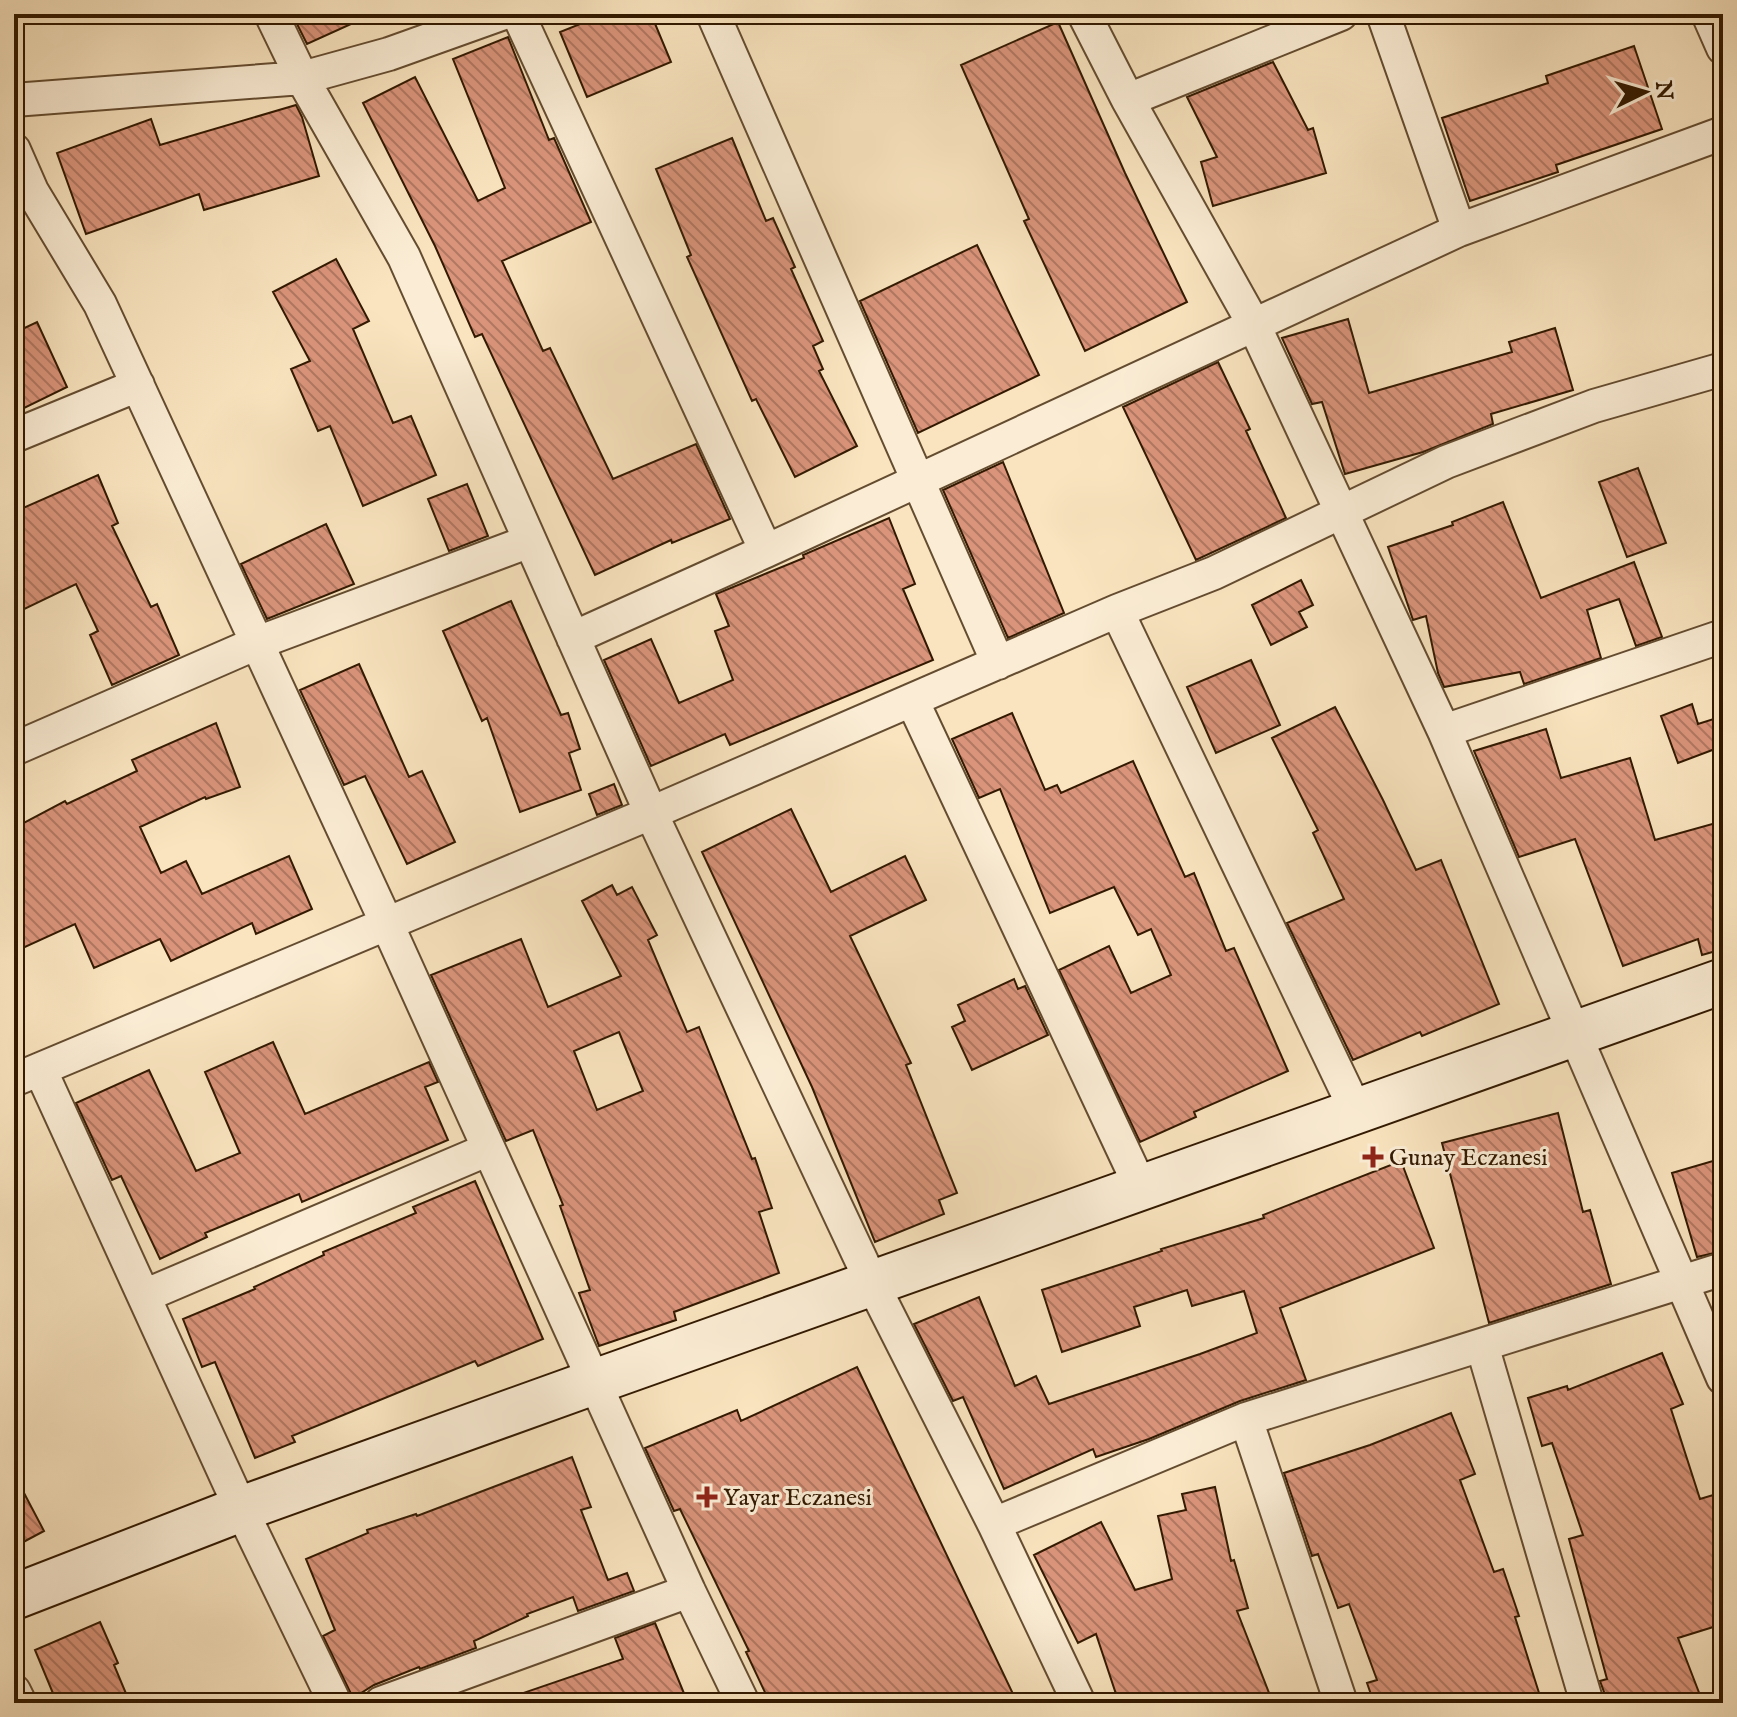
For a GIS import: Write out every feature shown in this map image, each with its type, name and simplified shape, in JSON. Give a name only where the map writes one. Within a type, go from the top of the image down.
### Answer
[{"type":"street","points":[[271,14],[302,78],[404,257],[651,813],[872,1283],[994,1524],[1079,1703]]},
{"type":"street","points":[[14,100],[302,78],[389,54],[501,14]]},
{"type":"street","points":[[518,14],[766,551]]},
{"type":"street","points":[[713,14],[998,663]]},
{"type":"street","points":[[1084,14],[1128,100],[1253,323],[1444,731],[1723,1378]]},
{"type":"street","points":[[1128,100],[1341,14]]},
{"type":"street","points":[[1383,14],[1459,230]]},
{"type":"street","points":[[1708,14],[1723,48]]},
{"type":"street","points":[[573,638],[1459,230],[1723,133]]},
{"type":"street","points":[[14,150],[23,195],[100,304],[743,1703]]},
{"type":"street","points":[[335,1703],[241,1509],[144,1296],[27,1075],[651,813],[1117,611],[1214,573],[1446,462],[1594,406],[1723,369]]},
{"type":"street","points":[[14,436],[138,385]]},
{"type":"street","points":[[14,749],[257,643],[530,541]]},
{"type":"street","points":[[1117,611],[1356,1111]]},
{"type":"street","points":[[1444,731],[1723,636]]},
{"type":"street","points":[[912,700],[1141,1188]]},
{"type":"street","points":[[14,1597],[241,1509],[1723,981]]},
{"type":"street","points":[[144,1296],[489,1149]]},
{"type":"street","points":[[994,1524],[1246,1419],[1723,1269]]},
{"type":"street","points":[[1482,1345],[1587,1703]]},
{"type":"street","points":[[1246,1419],[1341,1703]]},
{"type":"street","points":[[381,1703],[689,1591]]},
{"type":"street","points":[[14,1691],[20,1703]]},
{"type":"building","points":[[292,14],[373,14],[307,44]]},
{"type":"building","points":[[605,14],[651,14],[671,62],[587,97],[560,32]]},
{"type":"building","points":[[1058,22],[1187,302],[1085,351],[1024,221],[1029,219],[961,65]]},
{"type":"building","points":[[508,37],[549,140],[554,138],[591,222],[502,261],[543,351],[550,348],[613,479],[696,444],[730,519],[672,543],[671,540],[595,575],[482,334],[475,337],[435,246],[363,103],[415,77],[478,201],[505,188],[453,59]]},
{"type":"building","points":[[1634,46],[1662,129],[1556,165],[1558,172],[1470,201],[1442,118],[1548,83],[1546,76]]},
{"type":"building","points":[[1273,62],[1308,130],[1313,128],[1326,173],[1213,206],[1201,162],[1217,157],[1187,97]]},
{"type":"building","points":[[296,105],[319,176],[204,210],[199,194],[86,234],[57,153],[151,119],[160,145]]},
{"type":"building","points":[[732,138],[766,221],[773,218],[795,267],[791,269],[823,341],[813,346],[823,369],[819,371],[857,446],[795,477],[756,399],[752,401],[687,257],[691,255],[656,169]]},
{"type":"building","points":[[977,245],[1039,375],[918,433],[860,301]]},
{"type":"building","points":[[336,259],[369,321],[353,329],[393,423],[411,416],[436,475],[363,506],[330,426],[318,431],[291,369],[310,361],[273,292]]},
{"type":"building","points":[[1348,319],[1369,393],[1512,352],[1509,342],[1555,328],[1573,390],[1491,414],[1493,424],[1423,452],[1345,474],[1322,402],[1312,404],[1282,338]]},
{"type":"building","points":[[37,322],[67,387],[14,413],[14,333]]},
{"type":"building","points":[[1218,362],[1250,429],[1246,431],[1286,518],[1196,560],[1123,407]]},
{"type":"building","points":[[1003,462],[1064,613],[1008,638],[943,490]]},
{"type":"building","points":[[1638,468],[1666,543],[1627,557],[1599,482]]},
{"type":"building","points":[[98,475],[118,523],[112,526],[151,607],[157,604],[179,655],[112,685],[90,635],[98,631],[76,584],[14,614],[14,512]]},
{"type":"building","points":[[467,484],[488,536],[449,551],[428,499]]},
{"type":"building","points":[[1503,502],[1541,598],[1634,562],[1662,637],[1636,646],[1619,599],[1587,610],[1601,658],[1524,684],[1520,672],[1444,687],[1426,616],[1413,620],[1388,547],[1453,525],[1452,522]]},
{"type":"building","points":[[889,518],[915,584],[903,589],[933,660],[730,745],[725,734],[651,766],[604,660],[651,639],[679,703],[733,680],[715,631],[729,626],[716,594],[804,558],[803,555]]},
{"type":"building","points":[[326,524],[354,584],[267,619],[241,564]]},
{"type":"building","points":[[1301,580],[1313,605],[1299,612],[1307,627],[1271,645],[1252,605]]},
{"type":"building","points":[[511,601],[561,715],[568,713],[580,749],[569,753],[581,790],[520,812],[487,718],[482,721],[443,631]]},
{"type":"building","points":[[1251,660],[1280,725],[1216,753],[1187,687]]},
{"type":"building","points":[[359,664],[409,777],[422,771],[455,842],[407,864],[365,776],[344,785],[300,690]]},
{"type":"building","points":[[1692,704],[1698,724],[1723,716],[1723,746],[1678,763],[1661,716]]},
{"type":"building","points":[[1335,707],[1416,870],[1441,860],[1499,1004],[1353,1060],[1287,923],[1344,899],[1313,833],[1318,830],[1272,738]]},
{"type":"building","points":[[1012,713],[1045,790],[1057,785],[1061,793],[1133,761],[1185,877],[1194,873],[1226,951],[1234,948],[1288,1071],[1194,1112],[1196,1117],[1140,1142],[1059,970],[1109,946],[1131,993],[1171,975],[1151,929],[1138,935],[1114,887],[1050,913],[1000,789],[979,798],[952,739]]},
{"type":"building","points":[[216,723],[240,787],[205,797],[140,827],[161,873],[186,861],[202,894],[289,856],[312,909],[256,934],[252,923],[171,961],[160,939],[94,968],[75,924],[14,952],[14,828],[65,801],[67,804],[137,771],[132,760]]},
{"type":"building","points":[[1546,729],[1561,778],[1630,758],[1655,840],[1723,821],[1723,949],[1702,955],[1698,939],[1623,966],[1575,839],[1519,857],[1474,751]]},
{"type":"building","points":[[614,784],[622,805],[597,815],[589,794]]},
{"type":"building","points":[[791,809],[831,892],[905,856],[926,900],[850,936],[911,1063],[906,1065],[957,1193],[939,1200],[944,1214],[875,1242],[812,1087],[702,852]]},
{"type":"building","points":[[612,885],[617,895],[632,887],[657,935],[648,940],[687,1032],[699,1027],[752,1159],[755,1158],[772,1208],[759,1212],[779,1273],[674,1312],[676,1320],[599,1346],[579,1293],[590,1290],[560,1206],[563,1205],[533,1130],[506,1141],[431,975],[521,939],[548,1007],[621,976],[582,901]],"holes":[[[619,1032],[643,1091],[597,1110],[574,1051]]]},
{"type":"building","points":[[1014,979],[1018,989],[1025,986],[1048,1035],[972,1070],[952,1027],[965,1021],[958,1005]]},
{"type":"building","points":[[273,1042],[305,1114],[429,1062],[438,1082],[425,1087],[448,1140],[302,1202],[299,1194],[205,1233],[207,1237],[160,1259],[121,1176],[112,1180],[76,1103],[149,1070],[196,1171],[240,1153],[205,1072]]},
{"type":"building","points":[[1558,1113],[1583,1212],[1590,1210],[1611,1284],[1489,1323],[1442,1143]]},
{"type":"building","points":[[1723,1158],[1723,1251],[1697,1257],[1672,1173]]},
{"type":"building","points":[[1401,1161],[1434,1248],[1280,1308],[1306,1380],[1240,1401],[1149,1439],[1096,1457],[1093,1449],[1004,1489],[963,1397],[953,1401],[914,1324],[979,1297],[1015,1386],[1036,1376],[1049,1404],[1200,1354],[1257,1333],[1244,1291],[1192,1306],[1187,1290],[1134,1307],[1140,1326],[1062,1352],[1042,1290],[1264,1218],[1263,1215]]},
{"type":"building","points":[[475,1181],[543,1339],[478,1366],[475,1361],[292,1436],[295,1442],[255,1458],[215,1362],[202,1367],[183,1319],[255,1289],[324,1255],[323,1252],[416,1213],[413,1207]]},
{"type":"building","points":[[1662,1353],[1683,1404],[1671,1409],[1700,1499],[1723,1492],[1723,1624],[1678,1638],[1703,1703],[1608,1703],[1600,1681],[1607,1679],[1569,1539],[1583,1535],[1552,1443],[1542,1446],[1528,1398],[1567,1386],[1568,1390]]},
{"type":"building","points":[[857,1367],[1014,1696],[1000,1703],[770,1703],[746,1652],[749,1651],[680,1509],[674,1511],[645,1448],[737,1410],[741,1421]]},
{"type":"building","points":[[1451,1413],[1475,1474],[1460,1480],[1494,1572],[1503,1569],[1540,1696],[1518,1703],[1374,1703],[1367,1683],[1377,1680],[1349,1604],[1338,1608],[1318,1554],[1312,1556],[1284,1473],[1370,1445]]},
{"type":"building","points":[[572,1457],[591,1507],[581,1510],[608,1580],[627,1573],[634,1591],[578,1611],[573,1597],[527,1614],[474,1641],[476,1648],[374,1685],[353,1698],[323,1636],[335,1630],[306,1559],[368,1533],[367,1530],[417,1516]]},
{"type":"building","points":[[14,1474],[44,1531],[14,1547]]},
{"type":"building","points":[[1215,1487],[1231,1561],[1234,1560],[1248,1608],[1237,1611],[1273,1703],[1219,1703],[1217,1696],[1198,1703],[1119,1703],[1096,1634],[1078,1643],[1034,1555],[1101,1522],[1135,1590],[1172,1579],[1158,1516],[1186,1510],[1182,1494]]},
{"type":"building","points":[[100,1622],[118,1663],[114,1665],[130,1703],[57,1703],[35,1650]]},
{"type":"building","points":[[655,1623],[688,1703],[507,1703],[506,1699],[623,1659],[615,1638]]},
{"type":"place","name":"Gunay Eczanesi","points":[[1373,1157]]},
{"type":"place","name":"Yayar Eczanesi","points":[[707,1497]]}]
